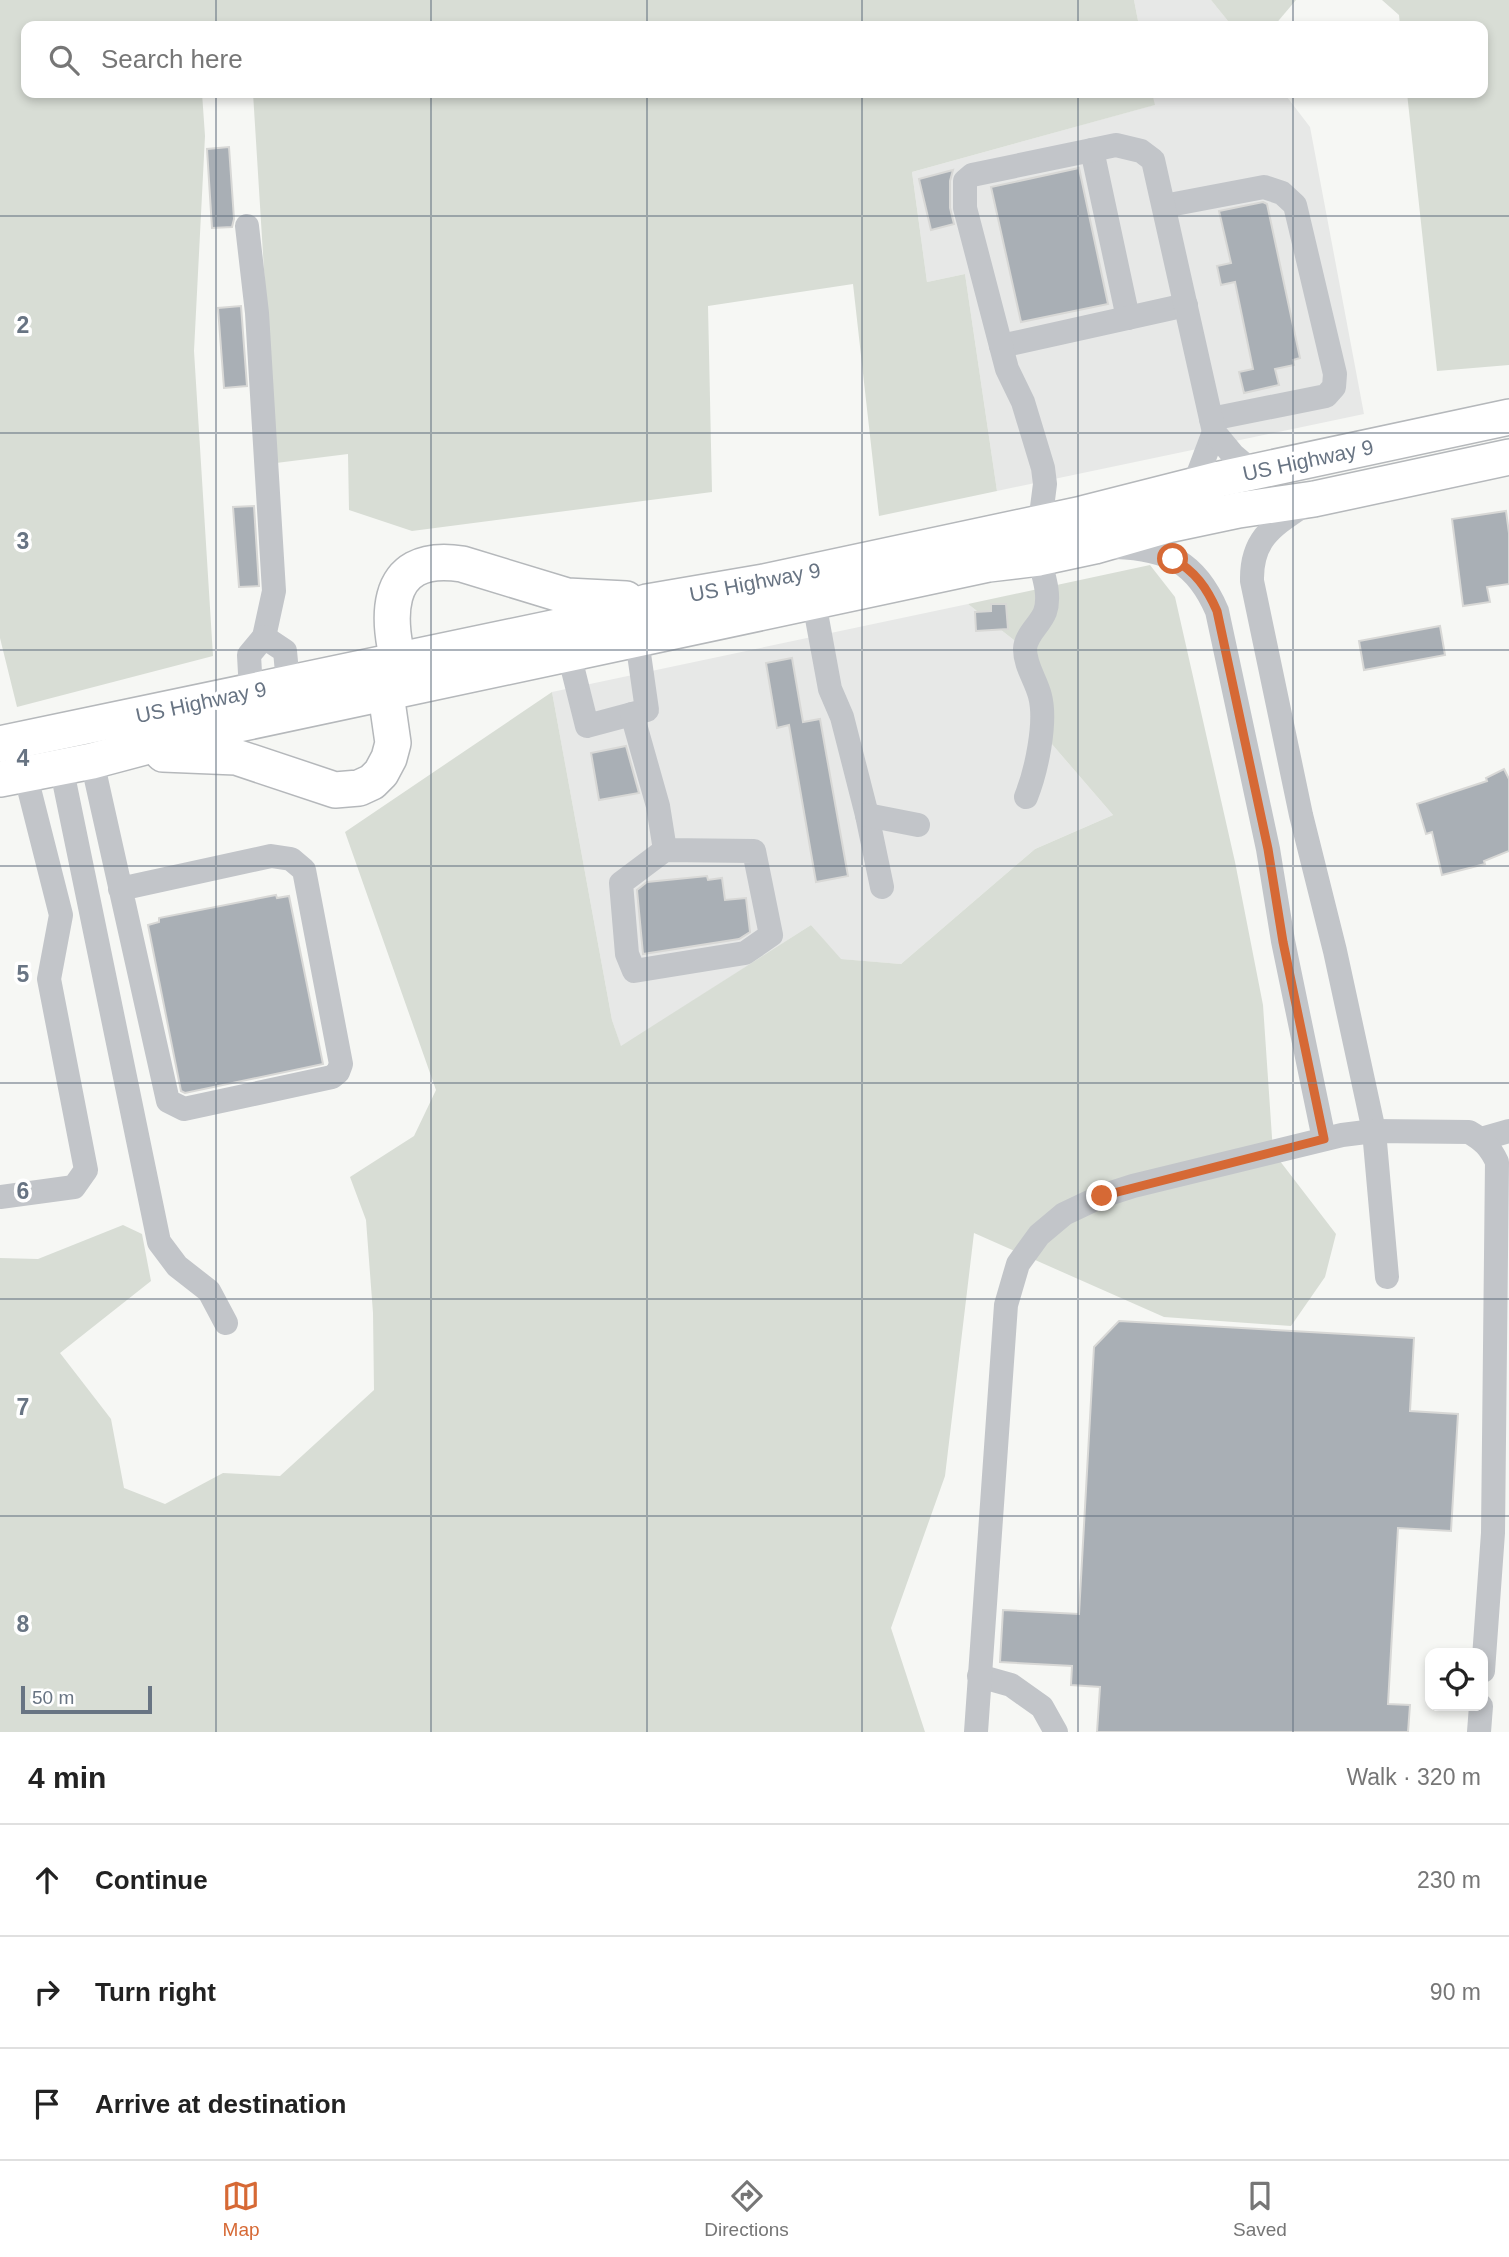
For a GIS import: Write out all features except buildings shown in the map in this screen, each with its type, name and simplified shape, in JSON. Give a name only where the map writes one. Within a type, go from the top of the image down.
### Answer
[{"type":"highway","name":"US Highway 9","points":[[13,776],[128,753],[397,681],[647,602],[764,582],[1040,523],[1194,485],[1509,417]]},
{"type":"highway","name":"US Highway 9","points":[[0,744],[353,671],[397,681],[569,654],[989,564],[1038,558],[1095,546],[1203,517],[1314,499],[1509,457]]},
{"type":"highway","points":[[128,753],[229,756],[335,790],[359,788],[381,774],[393,743],[397,681],[392,623],[393,600],[397,586],[407,574],[432,563],[462,565],[567,596],[647,602]]},
{"type":"street","points":[[1040,523],[1045,484],[1043,468],[1023,402],[1007,369],[965,208],[965,181],[972,175],[1116,145],[1141,151],[1153,160],[1213,425],[1233,456],[1253,472]]},
{"type":"street","points":[[1092,150],[1128,318]]},
{"type":"street","points":[[1164,206],[1264,187],[1282,193],[1296,205],[1335,374],[1334,387],[1326,396],[1213,425]]},
{"type":"street","points":[[247,226],[257,313],[274,592],[264,637],[249,655],[251,691]]},
{"type":"street","points":[[1001,346],[1186,306]]},
{"type":"street","points":[[1194,485],[1213,425]]},
{"type":"street","points":[[1314,499],[1275,525],[1264,536],[1255,551],[1251,568],[1252,581],[1301,815],[1335,951],[1374,1131],[1387,1277]]},
{"type":"street","points":[[1095,546],[1144,548],[1185,565],[1200,581],[1217,611],[1268,849],[1283,942],[1324,1139]]},
{"type":"street","points":[[1026,797],[1033,778],[1041,720],[1040,696],[1027,664],[1025,650],[1027,639],[1047,608],[1046,585],[1038,558]]},
{"type":"street","points":[[814,602],[830,689],[842,717],[867,816],[881,887]]},
{"type":"street","points":[[264,637],[285,651],[288,683]]},
{"type":"street","points":[[569,654],[587,726],[647,710],[637,640]]},
{"type":"street","points":[[632,714],[658,806],[665,850]]},
{"type":"street","points":[[76,764],[120,889],[167,1101],[184,1109],[332,1077],[338,1072],[341,1064],[304,870],[291,859],[271,856],[120,889]]},
{"type":"street","points":[[76,764],[159,1242],[177,1266],[209,1291],[226,1323]]},
{"type":"street","points":[[0,1197],[74,1187],[86,1170],[49,979],[61,915],[13,776]]},
{"type":"street","points":[[867,816],[918,825]]},
{"type":"street","points":[[665,850],[754,851],[771,934],[745,953],[634,971],[627,954],[621,883],[665,850]]},
{"type":"street","points":[[976,1732],[1006,1305],[1012,1279],[1031,1244],[1064,1214],[1102,1196],[1324,1139],[1374,1131],[1460,1131],[1482,1139],[1491,1148],[1497,1162],[1493,1533],[1499,1598],[1488,1648]]},
{"type":"street","points":[[1482,1139],[1509,1131]]},
{"type":"street","points":[[979,1676],[1011,1685],[1042,1707],[1056,1732]]},
{"type":"street","points":[[1479,1732],[1481,1711]]},
{"type":"shaded area","points":[[0,0],[1134,0],[1138,21],[21,21],[21,98],[202,98],[205,136],[194,351],[213,656],[17,707],[0,638]]},
{"type":"shaded area","points":[[1134,0],[1211,0],[1228,21],[1138,21]]},
{"type":"shaded area","points":[[1211,0],[1296,0],[1278,21],[1228,21]]},
{"type":"shaded area","points":[[1382,0],[1509,0],[1509,365],[1437,371],[1408,98],[1488,98],[1488,21],[1400,21],[1399,15]]},
{"type":"shaded area","points":[[253,98],[1153,98],[1155,105],[912,172],[927,282],[965,274],[997,491],[879,516],[853,284],[708,306],[712,492],[412,531],[349,510],[348,454],[276,463]]},
{"type":"shaded area","points":[[1153,98],[1288,98],[1310,127],[1364,414],[997,491],[965,274],[927,282],[912,172],[1154,105]]},
{"type":"shaded area","points":[[1150,565],[1175,597],[1235,862],[1263,1005],[1273,1152],[1336,1234],[1325,1277],[1291,1326],[1164,1317],[974,1233],[945,1476],[891,1628],[925,1732],[0,1732],[0,1258],[38,1259],[123,1225],[142,1234],[151,1281],[60,1353],[111,1419],[124,1488],[165,1504],[223,1473],[280,1476],[374,1390],[373,1313],[366,1220],[350,1177],[414,1136],[436,1090],[345,832],[552,692],[612,1020],[621,1046],[811,925],[841,959],[901,964],[1035,849],[1113,815],[1038,728],[1024,648],[968,604]]},
{"type":"shaded area","points":[[968,604],[1024,648],[1038,728],[1113,815],[1035,849],[901,964],[840,959],[811,925],[621,1047],[612,1020],[552,692]]},
{"type":"route","points":[[1102,1196],[1324,1139],[1283,942],[1268,849],[1217,611],[1200,581],[1185,565],[1173,559]]}]
